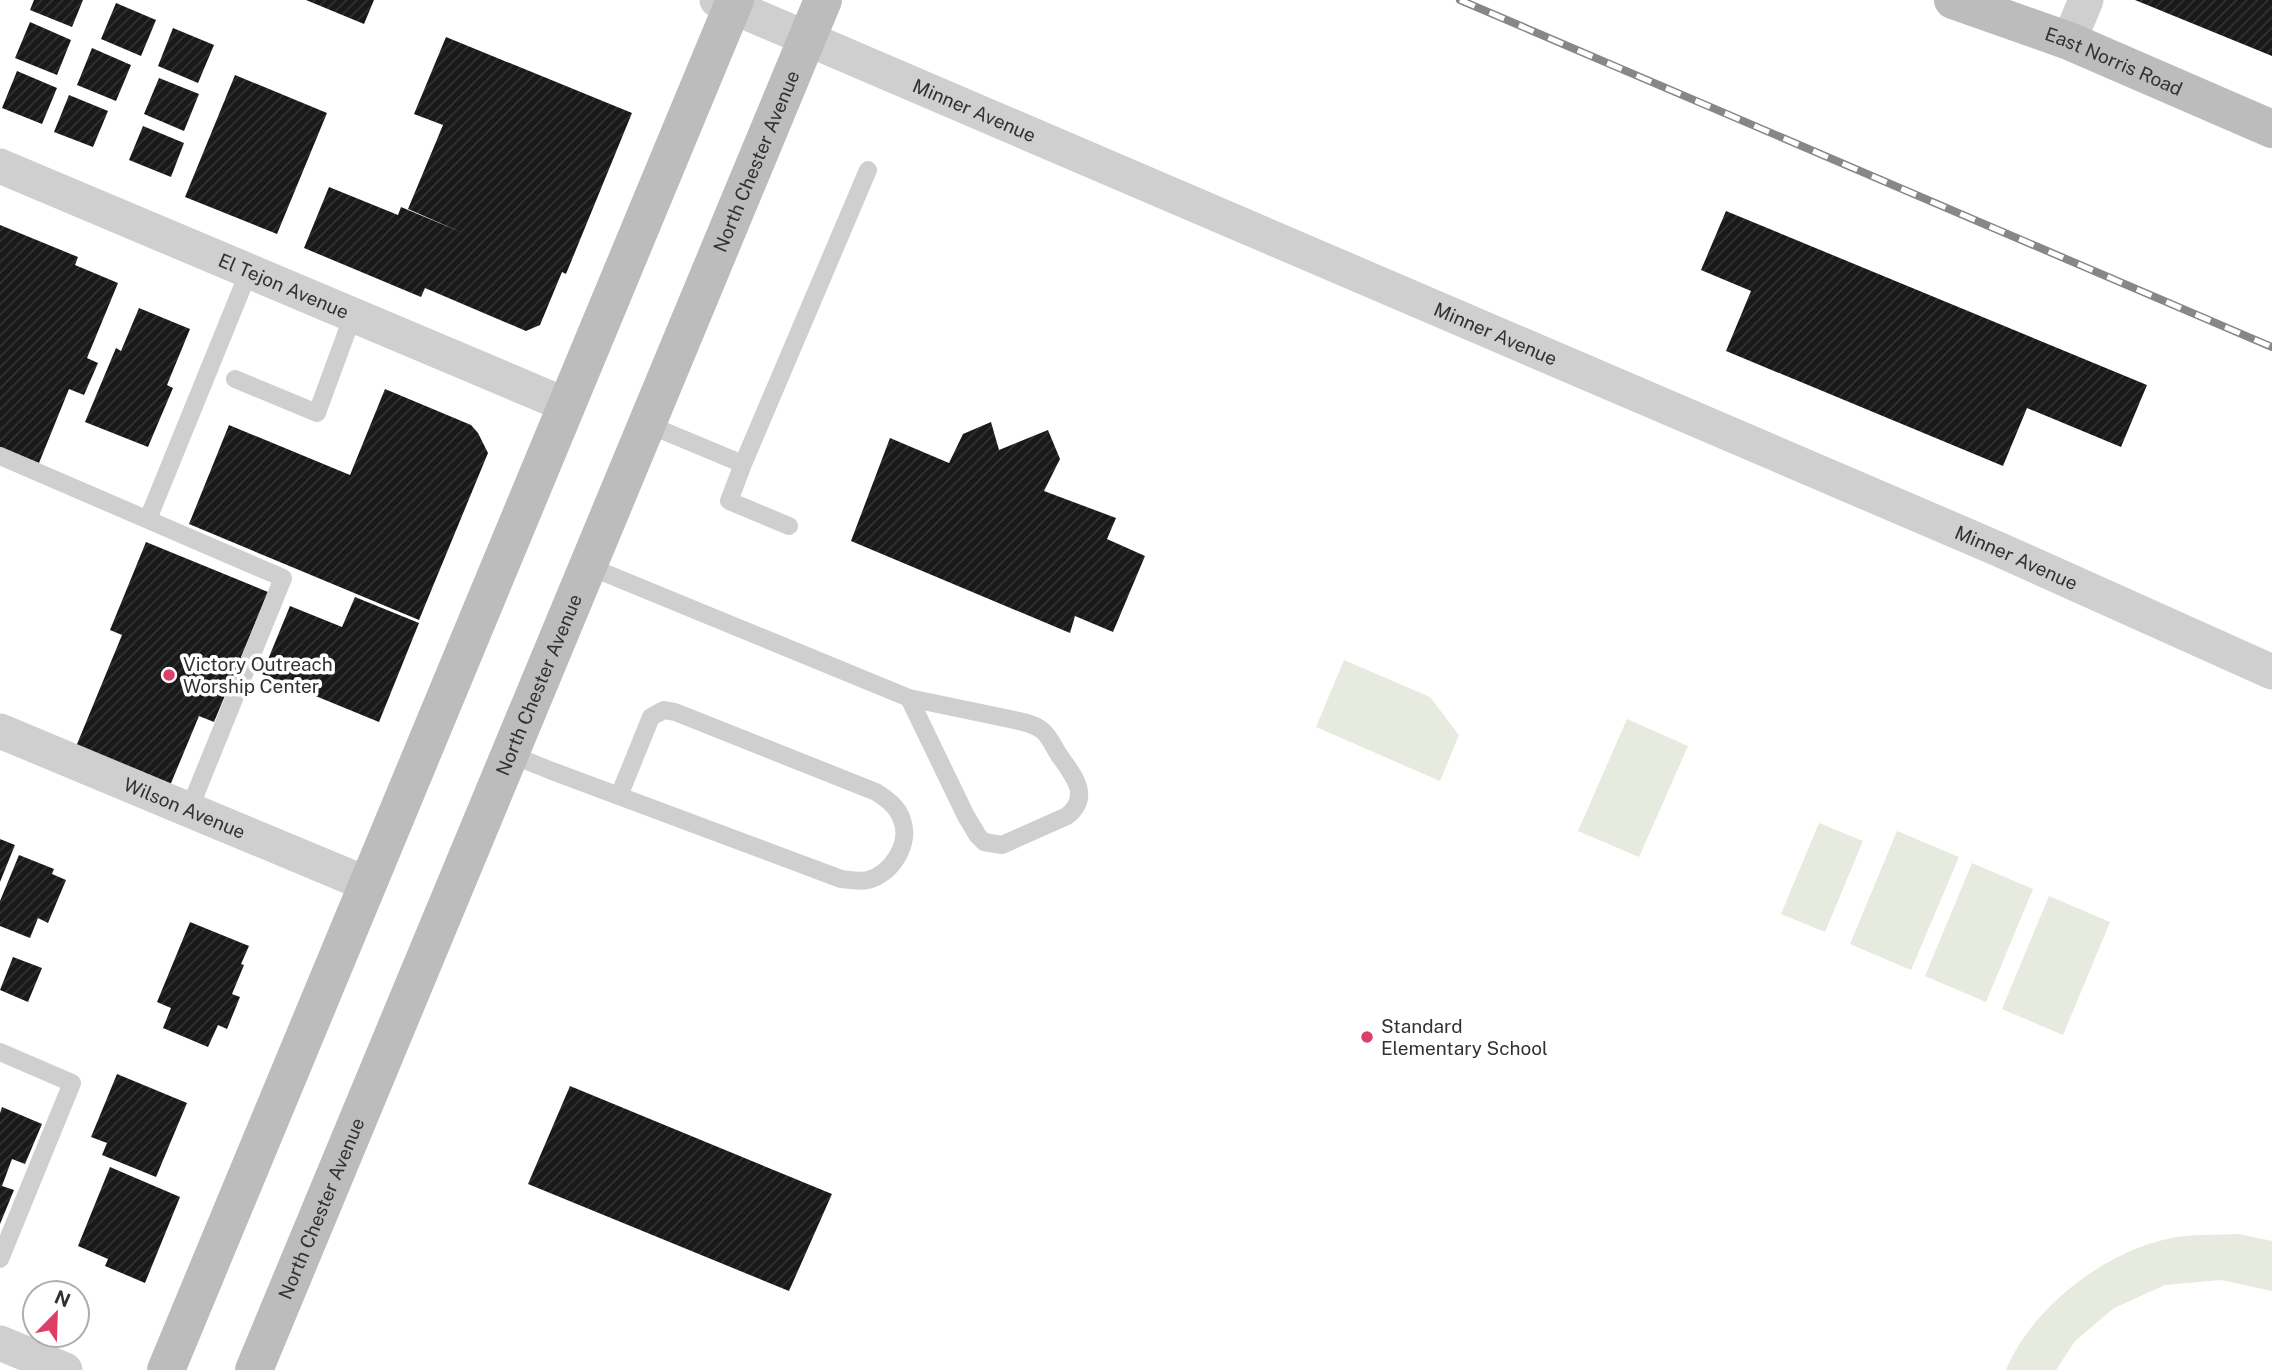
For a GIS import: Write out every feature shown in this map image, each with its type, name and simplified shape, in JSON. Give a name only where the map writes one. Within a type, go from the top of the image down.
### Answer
[{"type":"main road","name":"North Chester Avenue","points":[[254,1370],[823,0]]},
{"type":"main road","name":"East Norris Road","points":[[1954,0],[2069,41],[2272,129]]},
{"type":"main road","points":[[166,1370],[566,405],[728,2]]},
{"type":"street","points":[[2069,41],[2086,0]]},
{"type":"street","name":"Minner Avenue","points":[[728,2],[1985,544],[2272,673]]},
{"type":"street","name":"El Tejon Avenue","points":[[0,166],[566,405]]},
{"type":"street","name":"Wilson Avenue","points":[[0,731],[367,884]]},
{"type":"street","points":[[0,1343],[65,1370]]},
{"type":"lane","points":[[789,526],[729,501],[868,170]]},
{"type":"lane","points":[[148,519],[249,271]]},
{"type":"lane","points":[[235,379],[317,413],[353,316]]},
{"type":"lane","points":[[647,424],[743,464]]},
{"type":"lane","points":[[0,456],[283,578],[189,810]]},
{"type":"lane","points":[[588,566],[909,698],[1034,725],[1043,731],[1076,780],[1079,799],[1075,809],[1067,816],[1002,845],[984,842],[966,816],[909,698]]},
{"type":"lane","points":[[510,754],[619,796],[841,879],[860,882],[881,874],[891,867],[904,838],[899,813],[887,798],[876,792],[676,712],[664,710],[651,717],[619,796]]},
{"type":"lane","points":[[0,1052],[72,1083],[0,1259]]},
{"type":"shaded area","points":[[1344,660],[1430,697],[1459,735],[1440,781],[1316,727]]},
{"type":"shaded area","points":[[1627,719],[1688,746],[1639,857],[1578,831]]},
{"type":"shaded area","points":[[1819,823],[1863,841],[1825,932],[1781,914]]},
{"type":"shaded area","points":[[1897,831],[1959,857],[1911,970],[1850,944]]},
{"type":"shaded area","points":[[1972,863],[2033,889],[1986,1002],[1925,976]]},
{"type":"shaded area","points":[[2049,896],[2110,922],[2063,1035],[2002,1009]]},
{"type":"shaded area","points":[[2239,1234],[2272,1241],[2272,1291],[2221,1280],[2165,1285],[2114,1308],[2075,1341],[2056,1370],[2006,1370],[2018,1346],[2035,1323],[2079,1281],[2104,1264],[2158,1241],[2192,1235]]},
{"type":"building","points":[[34,0],[83,0],[72,27],[30,10]]},
{"type":"building","points":[[306,0],[374,0],[364,24]]},
{"type":"building","points":[[2135,0],[2272,0],[2272,56]]},
{"type":"building","points":[[116,3],[156,20],[141,56],[101,39]]},
{"type":"building","points":[[30,22],[71,40],[57,75],[15,58]]},
{"type":"building","points":[[173,28],[214,45],[198,83],[158,66]]},
{"type":"building","points":[[446,37],[632,113],[566,274],[562,272],[540,325],[526,331],[425,288],[421,297],[304,248],[329,187],[398,215],[401,207],[463,233],[408,209],[443,125],[414,114]]},
{"type":"building","points":[[92,48],[131,65],[116,101],[77,85]]},
{"type":"building","points":[[17,71],[57,88],[42,124],[2,108]]},
{"type":"building","points":[[235,75],[327,113],[277,234],[185,197]]},
{"type":"building","points":[[159,78],[199,94],[184,131],[144,114]]},
{"type":"building","points":[[69,95],[108,111],[93,147],[54,132]]},
{"type":"building","points":[[143,126],[184,143],[171,177],[129,160]]},
{"type":"building","points":[[1726,211],[2147,385],[2121,447],[2027,408],[2003,466],[1726,351],[1751,291],[1701,270]]},
{"type":"building","points":[[0,225],[78,257],[75,265],[118,283],[87,358],[98,363],[84,395],[69,389],[39,463],[0,447]]},
{"type":"building","points":[[139,308],[190,329],[167,385],[173,388],[148,447],[85,422],[116,348],[121,351]]},
{"type":"building","points":[[385,389],[471,425],[488,453],[419,620],[189,524],[229,425],[350,475]]},
{"type":"building","points":[[991,422],[999,450],[1048,430],[1060,459],[1044,491],[1116,518],[1107,539],[1145,556],[1113,632],[1075,616],[1070,633],[851,541],[890,438],[949,463],[963,434]]},
{"type":"building","name":"Victory Outreach Worship Center","points":[[146,542],[268,592],[214,722],[199,716],[169,788],[75,749],[122,635],[110,630]]},
{"type":"building","points":[[355,597],[419,623],[379,722],[262,674],[290,606],[342,627]]},
{"type":"building","points":[[0,839],[15,845],[0,882]]},
{"type":"building","points":[[19,855],[54,869],[52,874],[66,880],[48,923],[38,918],[30,938],[0,926],[0,901]]},
{"type":"building","points":[[190,922],[249,946],[232,994],[240,997],[227,1029],[218,1025],[208,1047],[163,1028],[171,1008],[157,1002]]},
{"type":"building","points":[[13,957],[42,968],[28,1002],[0,990]]},
{"type":"building","points":[[117,1074],[187,1103],[156,1177],[102,1155],[107,1143],[91,1137]]},
{"type":"building","points":[[570,1086],[832,1194],[789,1291],[528,1184]]},
{"type":"building","points":[[2,1107],[42,1124],[25,1164],[12,1159],[2,1186],[14,1190],[0,1224],[0,1113]]},
{"type":"building","points":[[110,1167],[180,1197],[145,1283],[105,1266],[108,1259],[78,1246]]},
{"type":"railway","points":[[1460,0],[2272,347]]},
{"type":"place","name":"Victory Outreach Worship Center","points":[[169,675]]},
{"type":"place","name":"Standard Elementary School","points":[[1367,1037]]}]
